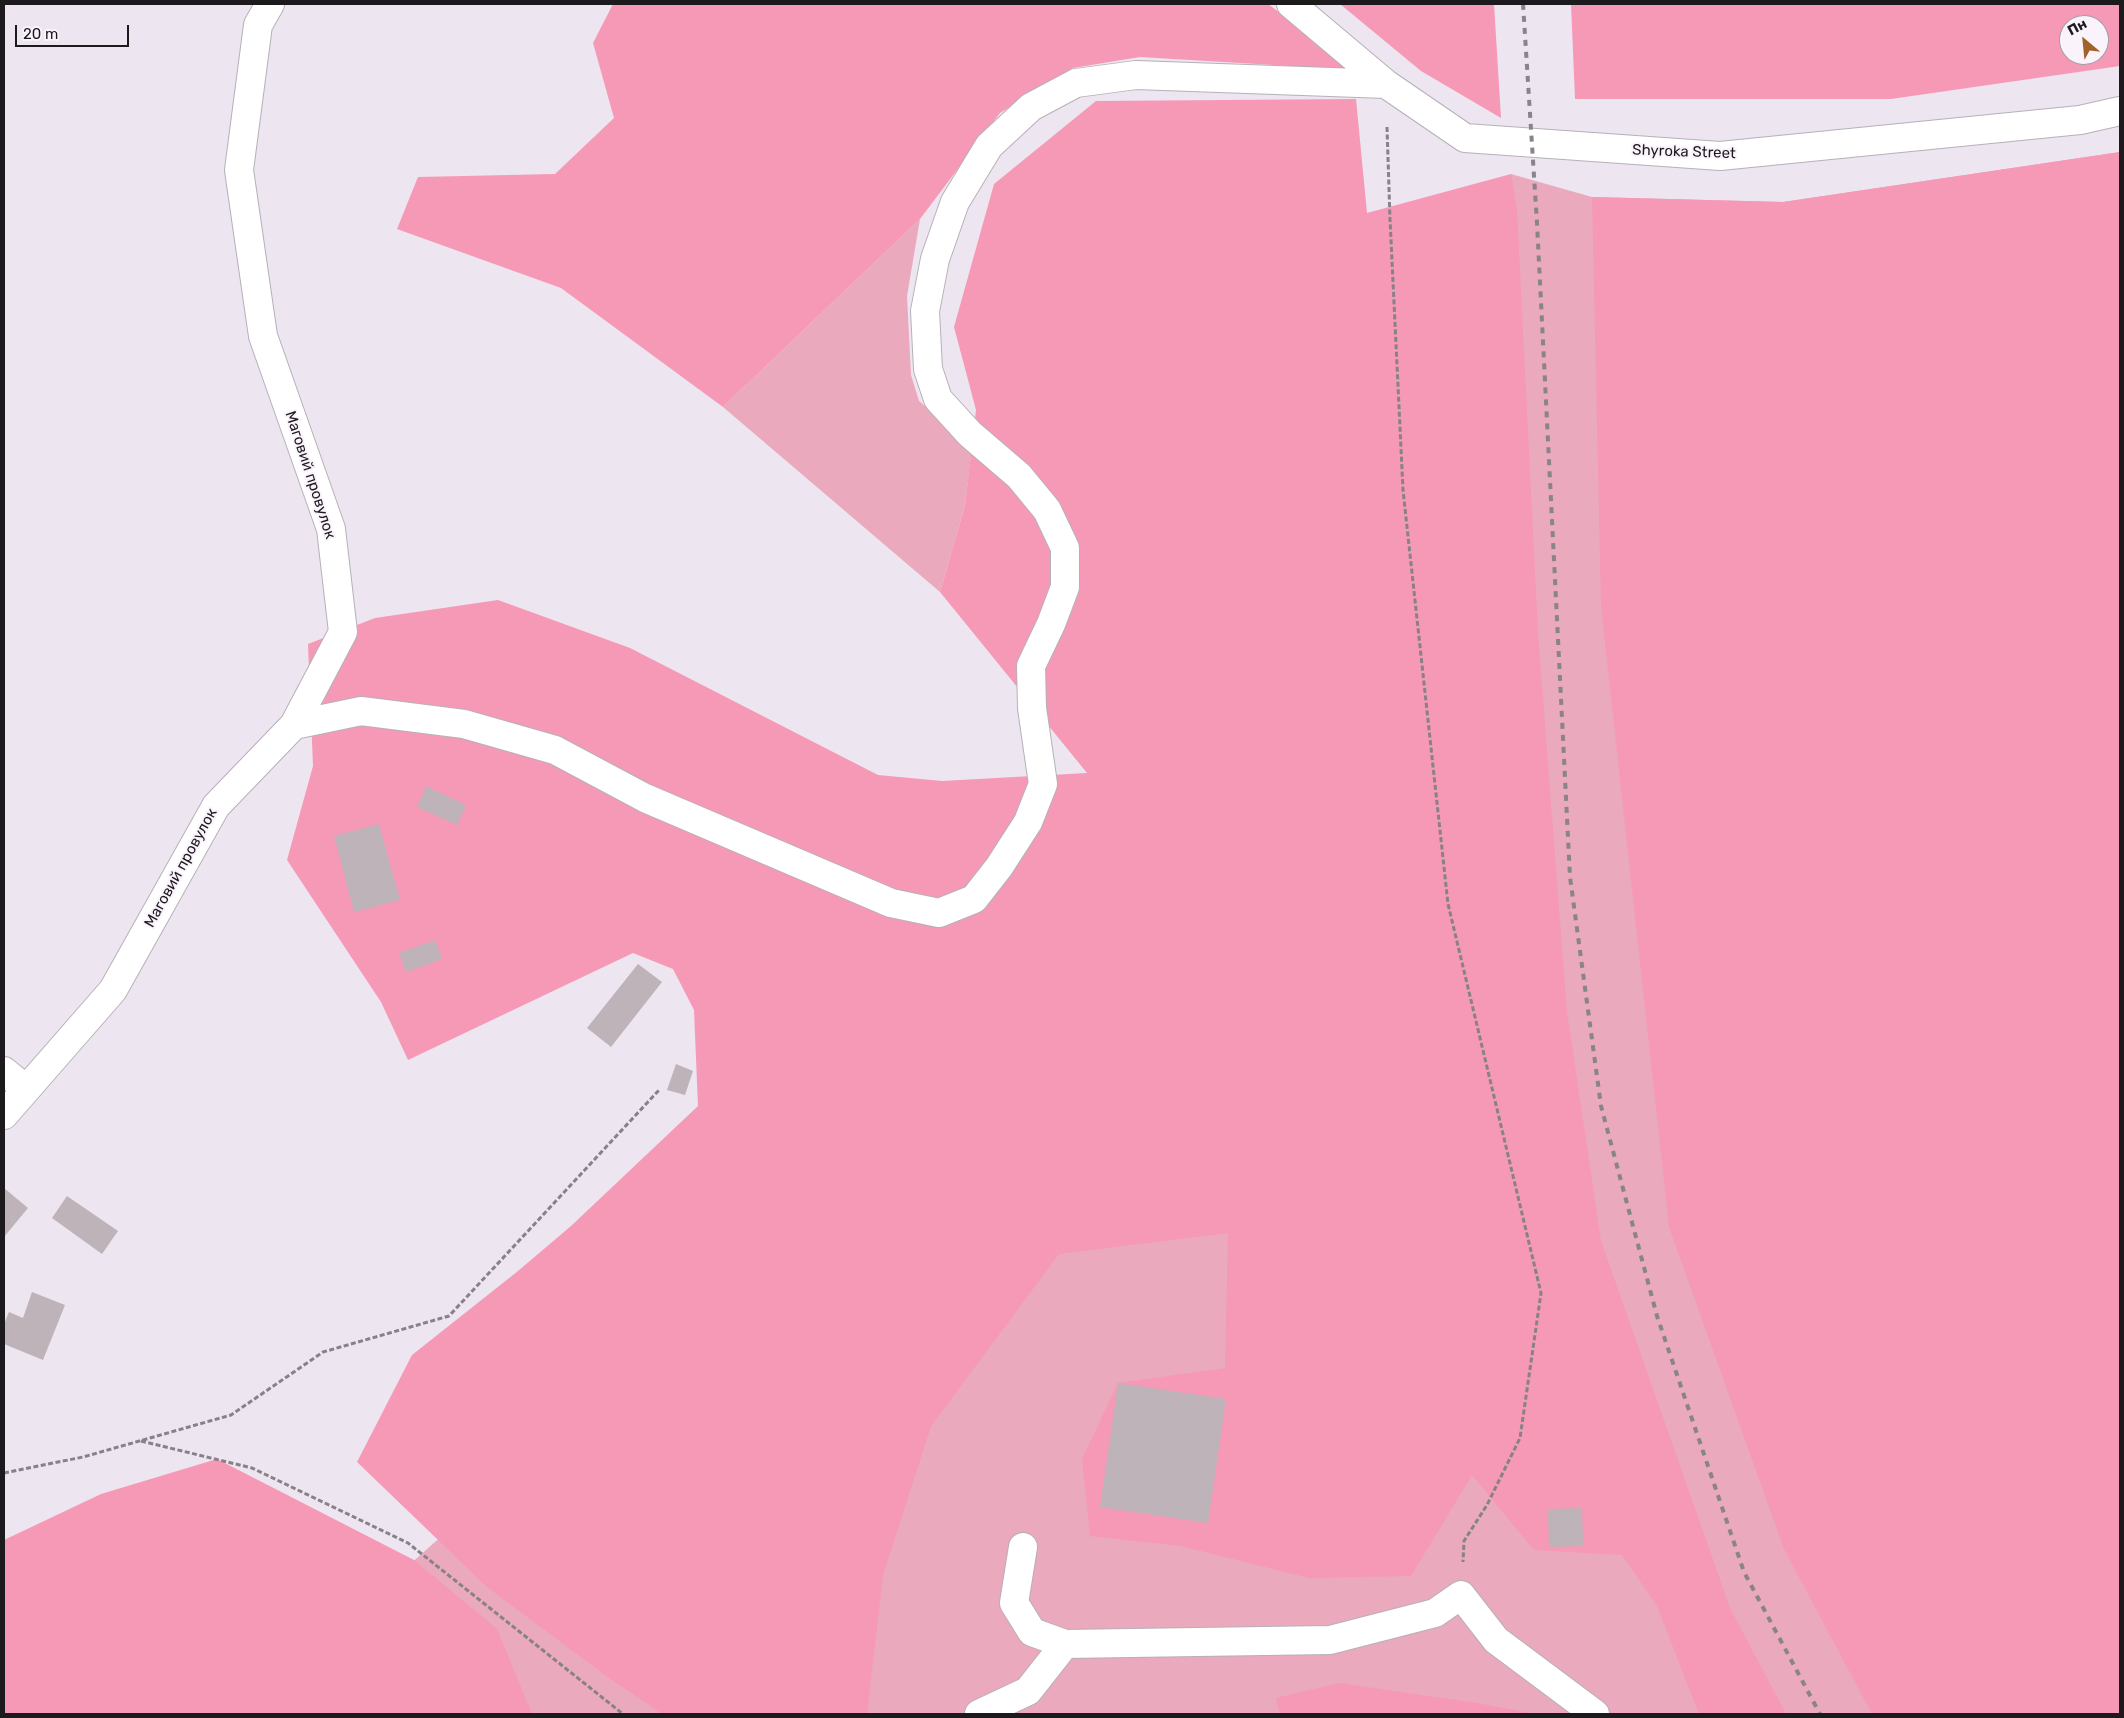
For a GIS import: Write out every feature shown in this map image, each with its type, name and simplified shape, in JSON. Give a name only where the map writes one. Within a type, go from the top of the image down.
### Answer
[{"type":"street","name":"Маговий провулок","points":[[4,1115],[113,990],[216,806],[294,725],[343,632],[331,529],[263,336],[239,170],[258,26],[270,4]]},
{"type":"street","name":"Shyroka Street","points":[[1291,4],[1386,84],[1465,138],[1720,156],[2080,120],[2120,111]]},
{"type":"street","points":[[294,725],[361,711],[464,724],[555,750],[645,798],[892,903],[938,913],[974,899],[1000,867],[1028,822],[1043,784],[1032,708],[1031,666],[1066,587],[1065,548],[1047,510],[1019,476],[970,434],[938,399],[928,369],[925,312],[935,259],[955,202],[989,146],[1031,107],[1076,83],[1136,76],[1386,84]]},
{"type":"street","points":[[4,1071],[26,1090]]},
{"type":"street","points":[[1023,1547],[1014,1603],[1032,1632],[1065,1644],[1330,1640],[1435,1613],[1461,1595],[1496,1640],[1595,1714]]},
{"type":"street","points":[[978,1714],[1024,1702],[1065,1644]]},
{"type":"path","points":[[1386,84],[1390,228],[1403,490],[1448,904],[1540,1293],[1520,1438],[1487,1505],[1464,1541],[1461,1595]]},
{"type":"path","points":[[4,1473],[83,1457],[231,1415],[324,1352],[449,1316],[660,1089]]},
{"type":"path","points":[[141,1441],[252,1468],[408,1543],[623,1714]]},
{"type":"shaded area","points":[[613,4],[1268,4],[1357,70],[1140,57],[1073,68],[1000,113],[920,219],[723,407],[561,288],[397,229],[418,177],[555,174],[614,118],[593,43]]},
{"type":"shaded area","points":[[1340,4],[1494,4],[1501,118],[1421,71]]},
{"type":"shaded area","points":[[1571,4],[2120,4],[2120,66],[1891,99],[1575,99]]},
{"type":"shaded area","points":[[1356,99],[1367,213],[1511,174],[1517,210],[1538,633],[1567,1012],[1601,1241],[1730,1608],[1786,1714],[1699,1714],[1657,1606],[1622,1555],[1534,1550],[1472,1475],[1411,1576],[1309,1578],[1181,1546],[1090,1536],[1082,1459],[1118,1383],[1225,1368],[1228,1233],[1059,1254],[931,1426],[883,1575],[867,1714],[662,1714],[609,1678],[487,1587],[357,1462],[412,1355],[518,1271],[571,1226],[698,1106],[694,1010],[673,969],[633,953],[408,1060],[381,1002],[287,860],[313,766],[308,644],[375,618],[498,600],[630,648],[878,775],[942,781],[1087,773],[940,592],[965,505],[976,410],[954,327],[994,184],[1096,101]]},
{"type":"shaded area","points":[[2120,152],[2120,1714],[242,1714],[978,1058],[1088,773],[1511,174],[1592,197],[1783,202]]},
{"type":"shaded area","points":[[2120,152],[2120,1714],[1872,1714],[1784,1549],[1669,1227],[1601,606],[1592,197],[1783,202]]},
{"type":"shaded area","points":[[920,219],[907,296],[911,375],[919,401],[972,447],[965,505],[940,592],[723,407]]},
{"type":"shaded area","points":[[217,1459],[414,1560],[497,1629],[532,1714],[4,1714],[4,1540],[101,1494]]},
{"type":"shaded area","points":[[1339,1683],[1477,1703],[1535,1714],[1280,1714],[1276,1698]]},
{"type":"building","points":[[426,786],[466,805],[457,825],[417,807]]},
{"type":"building","points":[[379,824],[400,900],[354,912],[334,836]]},
{"type":"building","points":[[435,940],[442,959],[406,972],[399,953]]},
{"type":"building","points":[[638,964],[662,982],[611,1047],[587,1028]]},
{"type":"building","points":[[676,1064],[693,1071],[685,1095],[667,1090]]},
{"type":"building","points":[[4,1188],[28,1208],[4,1237]]},
{"type":"building","points":[[67,1196],[118,1231],[102,1254],[52,1218]]},
{"type":"building","points":[[32,1292],[65,1305],[43,1360],[4,1344],[4,1324],[9,1312],[23,1318]]},
{"type":"building","points":[[1118,1383],[1226,1399],[1208,1523],[1100,1507]]},
{"type":"building","points":[[1582,1508],[1583,1546],[1549,1547],[1548,1509]]},
{"type":"railway","points":[[1523,4],[1537,223],[1570,877],[1601,1106],[1657,1316],[1744,1572],[1820,1714]]}]
